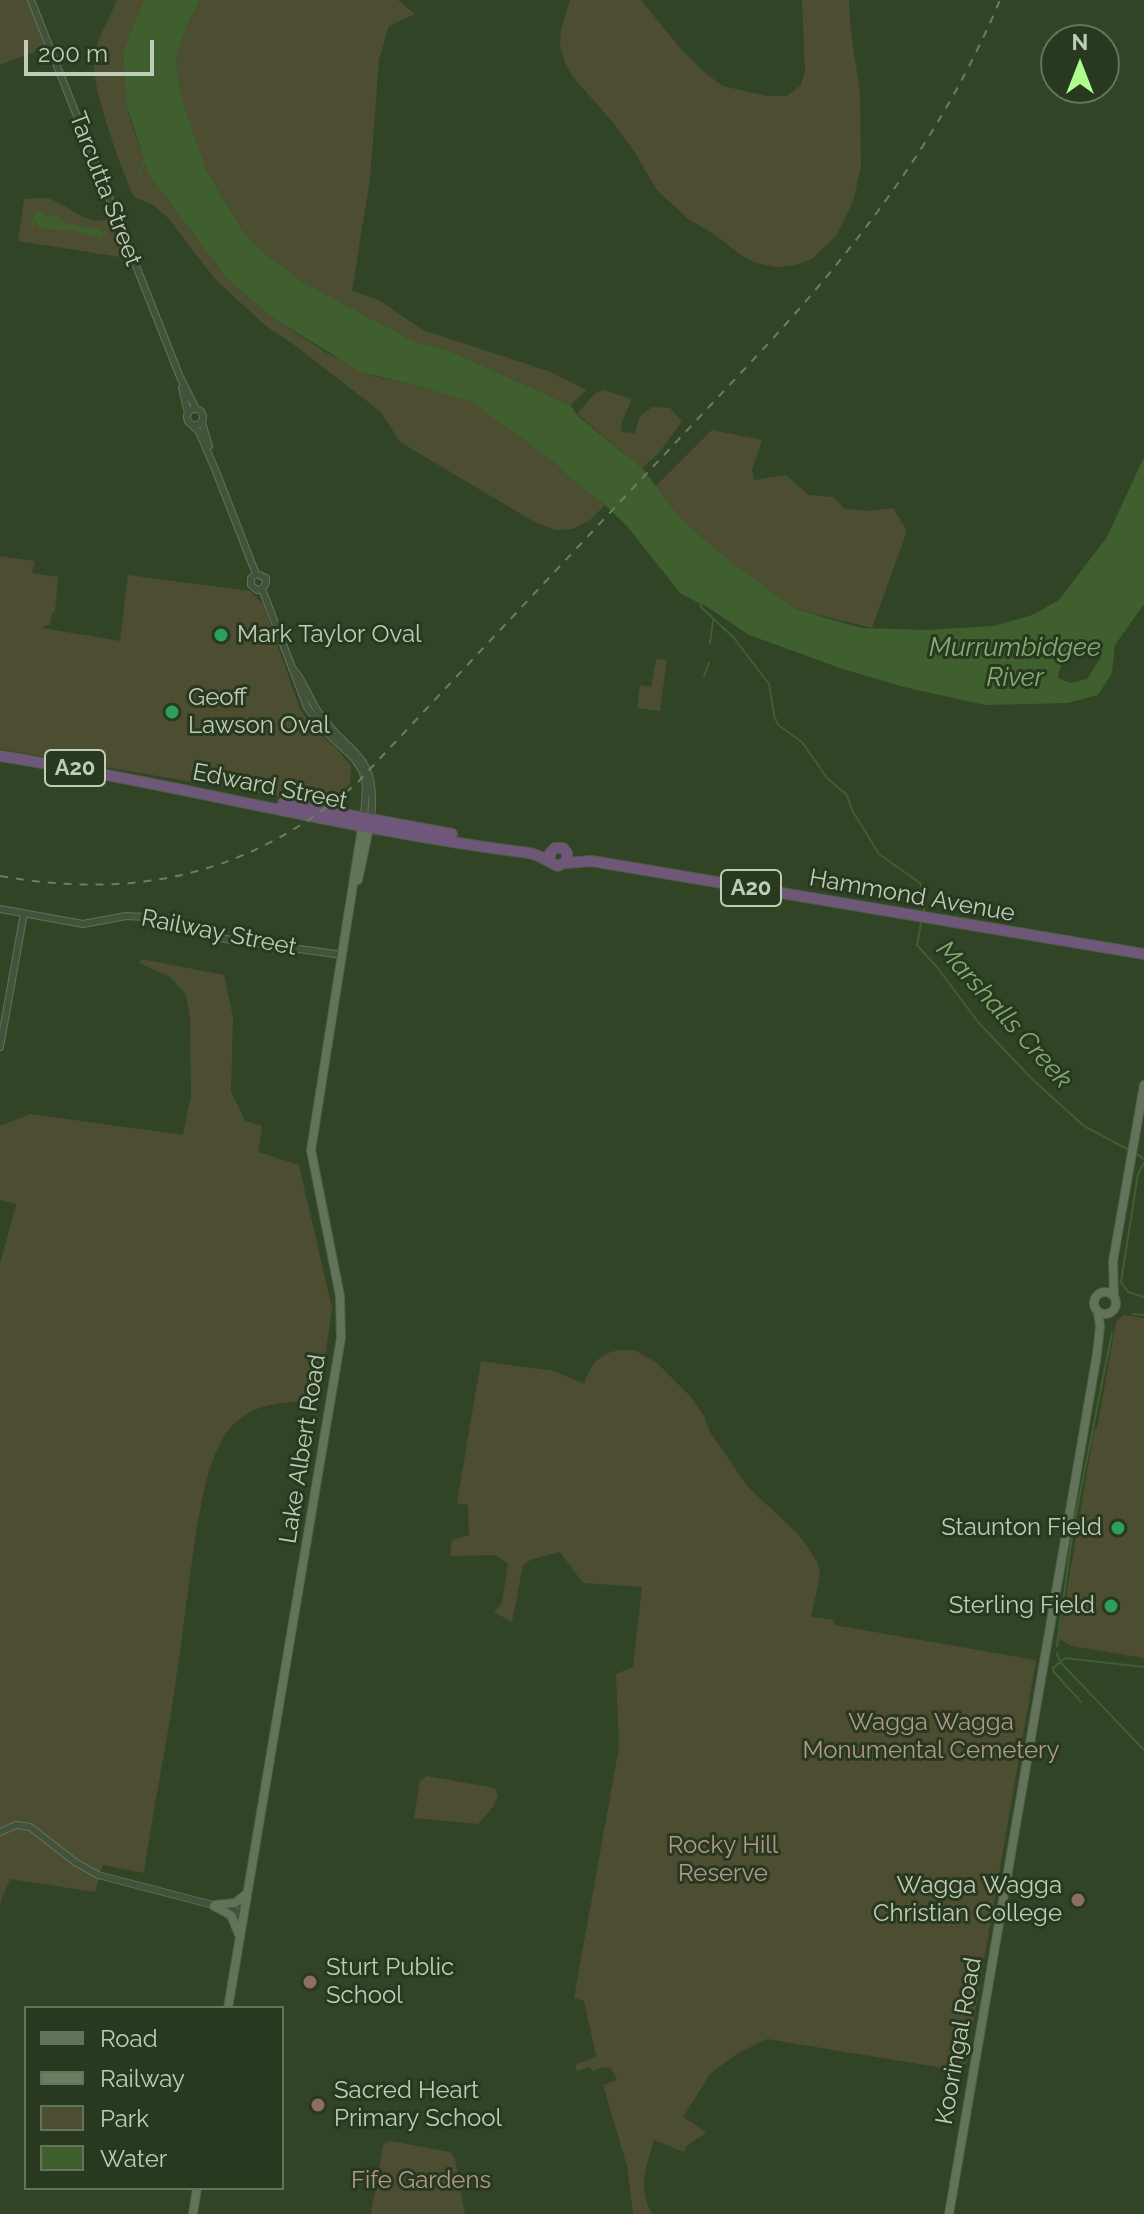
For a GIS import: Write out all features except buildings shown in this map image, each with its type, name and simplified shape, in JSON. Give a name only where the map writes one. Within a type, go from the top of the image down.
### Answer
[{"type":"highway","name":"Edward Street","points":[[0,756],[104,773],[148,784]]},
{"type":"highway","name":"Edward Street","points":[[0,762],[263,800],[367,822]]},
{"type":"highway","name":"A20","points":[[367,822],[516,846],[560,847],[566,858],[558,866],[535,854],[367,822]]},
{"type":"highway","points":[[550,861],[553,849]]},
{"type":"highway","name":"Hammond Avenue","points":[[566,858],[1144,956]]},
{"type":"main road","name":"Lake Albert Road","points":[[228,2006],[341,1338],[340,1296],[311,1150],[367,822]]},
{"type":"main road","points":[[1113,1261],[1094,1303],[1098,1312],[1103,1314],[1111,1313],[1116,1307],[1113,1261],[1144,1085]]},
{"type":"main road","points":[[1100,1293],[1107,1291],[1114,1295]]},
{"type":"main road","name":"Kooringal Road","points":[[949,2214],[1097,1354],[1098,1312]]},
{"type":"main road","name":"Kooringal Road","points":[[1097,1354],[1111,1313]]},
{"type":"main road","points":[[214,1906],[235,1903],[248,1889]]},
{"type":"main road","points":[[214,1906],[231,1915],[240,1939]]},
{"type":"main road","points":[[193,2214],[197,2190]]},
{"type":"street","name":"Tarcutta Street","points":[[31,0],[180,377],[196,409]]},
{"type":"street","name":"Tarcutta Street","points":[[180,377],[188,413]]},
{"type":"street","points":[[215,469],[202,422],[203,414],[196,409],[188,413],[187,421],[193,426],[215,469],[256,574],[266,578],[262,589],[316,721],[360,767],[366,788],[367,822]]},
{"type":"street","points":[[193,426],[202,422]]},
{"type":"street","name":"Railway Street","points":[[0,909],[89,924],[126,916],[145,917],[218,938],[343,955]]},
{"type":"street","points":[[0,1047],[24,913]]},
{"type":"street","points":[[0,1832],[16,1825],[30,1827],[75,1862],[98,1875],[244,1913]]},
{"type":"green space","points":[[0,0],[31,0],[49,46],[0,65]]},
{"type":"green space","points":[[117,0],[144,0],[123,52],[126,103],[148,173],[227,279],[272,317],[325,352],[373,376],[471,402],[553,461],[605,505],[590,520],[573,529],[556,530],[536,523],[400,442],[381,412],[267,327],[215,279],[168,218],[153,205],[134,197],[108,128],[94,71],[98,43]]},
{"type":"green space","points":[[200,0],[398,0],[415,14],[389,26],[379,60],[370,179],[352,291],[379,300],[423,330],[548,371],[587,390],[570,405],[445,349],[415,342],[301,281],[245,235],[206,170],[180,93],[176,59],[186,28]]},
{"type":"green space","points":[[570,0],[641,0],[680,48],[723,86],[767,96],[787,96],[801,85],[805,71],[802,0],[849,0],[860,93],[861,165],[854,199],[837,235],[812,259],[793,266],[775,267],[753,262],[688,219],[656,189],[634,151],[573,77],[560,46],[561,29]]},
{"type":"green space","points":[[24,199],[50,199],[96,221],[116,217],[133,259],[18,241]]},
{"type":"green space","points":[[603,390],[632,399],[621,424],[622,432],[635,433],[640,416],[652,407],[670,408],[682,421],[658,454],[642,468],[577,414],[595,393]]},
{"type":"green space","points":[[712,430],[762,440],[752,470],[754,480],[786,475],[809,495],[833,497],[845,509],[869,511],[893,508],[907,531],[872,628],[795,609],[726,558],[681,519],[656,486]]},
{"type":"green space","points":[[0,556],[35,561],[32,573],[58,577],[55,611],[50,624],[42,628],[120,641],[128,575],[250,591],[263,604],[300,709],[314,729],[351,766],[350,784],[327,805],[0,749]]},
{"type":"green space","points":[[656,659],[667,660],[660,711],[637,708],[640,685],[651,687]]},
{"type":"green space","points":[[141,959],[224,975],[233,1017],[231,1091],[245,1121],[262,1126],[258,1152],[299,1165],[332,1308],[319,1402],[280,1403],[255,1410],[234,1424],[214,1458],[196,1534],[144,1873],[103,1865],[95,1892],[10,1879],[0,1911],[0,1264],[16,1204],[0,1200],[0,1126],[31,1114],[183,1135],[191,1096],[190,1019],[186,995],[170,977],[139,963]]},
{"type":"green space","points":[[1123,1315],[1144,1318],[1144,1658],[1071,1646],[1059,1638],[1094,1430],[1097,1428],[1116,1322]]},
{"type":"green space","name":"Rocky Hill Reserve","points":[[634,1350],[656,1362],[690,1396],[704,1416],[710,1432],[748,1487],[808,1547],[818,1564],[820,1576],[811,1617],[834,1620],[834,1625],[1036,1660],[966,2064],[962,2064],[961,2071],[767,2039],[737,2054],[708,2075],[683,2117],[706,2132],[688,2145],[684,2152],[654,2140],[644,2186],[652,2214],[633,2214],[627,2166],[603,2085],[617,2080],[611,2068],[593,2071],[589,2067],[577,2071],[575,2065],[596,2056],[584,2001],[574,1998],[619,1747],[616,1674],[633,1667],[642,1587],[583,1583],[560,1552],[532,1559],[523,1565],[512,1622],[494,1612],[502,1603],[508,1564],[496,1555],[450,1556],[452,1540],[469,1535],[468,1505],[457,1503],[481,1361],[554,1371],[584,1384],[591,1368],[602,1357],[616,1351]]},
{"type":"green space","points":[[427,1776],[495,1788],[498,1796],[478,1824],[414,1818],[420,1781]]},
{"type":"green space","name":"Fife Gardens","points":[[391,2141],[450,2152],[455,2159],[465,2214],[371,2214],[383,2146]]},
{"type":"water","name":"Murrumbidgee River","points":[[144,0],[200,0],[186,28],[176,59],[180,93],[206,170],[245,235],[301,281],[415,342],[445,349],[570,405],[579,417],[642,468],[681,519],[726,558],[795,609],[862,628],[925,630],[994,626],[1032,615],[1059,600],[1107,537],[1144,457],[1144,604],[1115,645],[1112,673],[1098,695],[1068,703],[985,705],[904,687],[749,635],[709,608],[681,594],[626,525],[605,505],[553,461],[471,402],[360,372],[272,317],[227,279],[148,173],[126,103],[123,52]],"holes":[[[1093,645],[1099,646],[1101,657],[1087,679],[1070,683],[1058,678],[1059,671],[1070,657]]]},
{"type":"water","points":[[41,210],[47,217],[55,215],[68,224],[100,230],[102,234],[104,230],[107,234],[101,238],[76,231],[43,229],[37,226],[34,218],[36,211]]},
{"type":"waterway","points":[[138,177],[145,160]]},
{"type":"waterway","points":[[32,226],[34,219]]},
{"type":"waterway","points":[[98,242],[100,237]]},
{"type":"waterway","name":"Marshalls Creek","points":[[700,603],[734,638],[769,684],[778,725],[802,742],[827,778],[847,795],[852,810],[879,854],[920,883],[924,894],[924,913]]},
{"type":"waterway","points":[[710,643],[713,621]]},
{"type":"waterway","points":[[704,676],[709,663]]},
{"type":"waterway","name":"Marshalls Creek","points":[[921,923],[917,945],[978,1022],[1031,1078],[1084,1126],[1129,1150]]},
{"type":"waterway","name":"Marshalls Creek","points":[[1135,1153],[1144,1159]]},
{"type":"waterway","points":[[1144,1163],[1138,1174],[1121,1282],[1128,1292],[1144,1297]]},
{"type":"waterway","points":[[1133,1314],[1144,1315]]},
{"type":"waterway","points":[[1057,1646],[1073,1529],[1112,1333]]},
{"type":"waterway","points":[[1057,1653],[1060,1662],[1144,1750]]},
{"type":"waterway","points":[[1081,1702],[1054,1672],[1053,1668],[1065,1658],[1144,1667]]},
{"type":"railway","points":[[0,876],[98,885],[189,873],[232,859],[274,840],[316,815],[356,784],[766,346],[835,266],[927,140],[954,95],[1000,0]]},
{"type":"place","name":"Mark Taylor Oval","points":[[221,635]]},
{"type":"place","name":"Geoff Lawson Oval","points":[[172,712]]},
{"type":"place","name":"Staunton Field","points":[[1118,1528]]},
{"type":"place","name":"Sterling Field","points":[[1111,1606]]},
{"type":"place","name":"Wagga Wagga Christian College","points":[[1078,1900]]},
{"type":"place","name":"Sturt Public School","points":[[310,1982]]},
{"type":"place","name":"Sacred Heart Primary School","points":[[318,2105]]},
{"type":"park label","name":"Wagga Wagga Monumental Cemetery","points":[[931,1737]]}]
